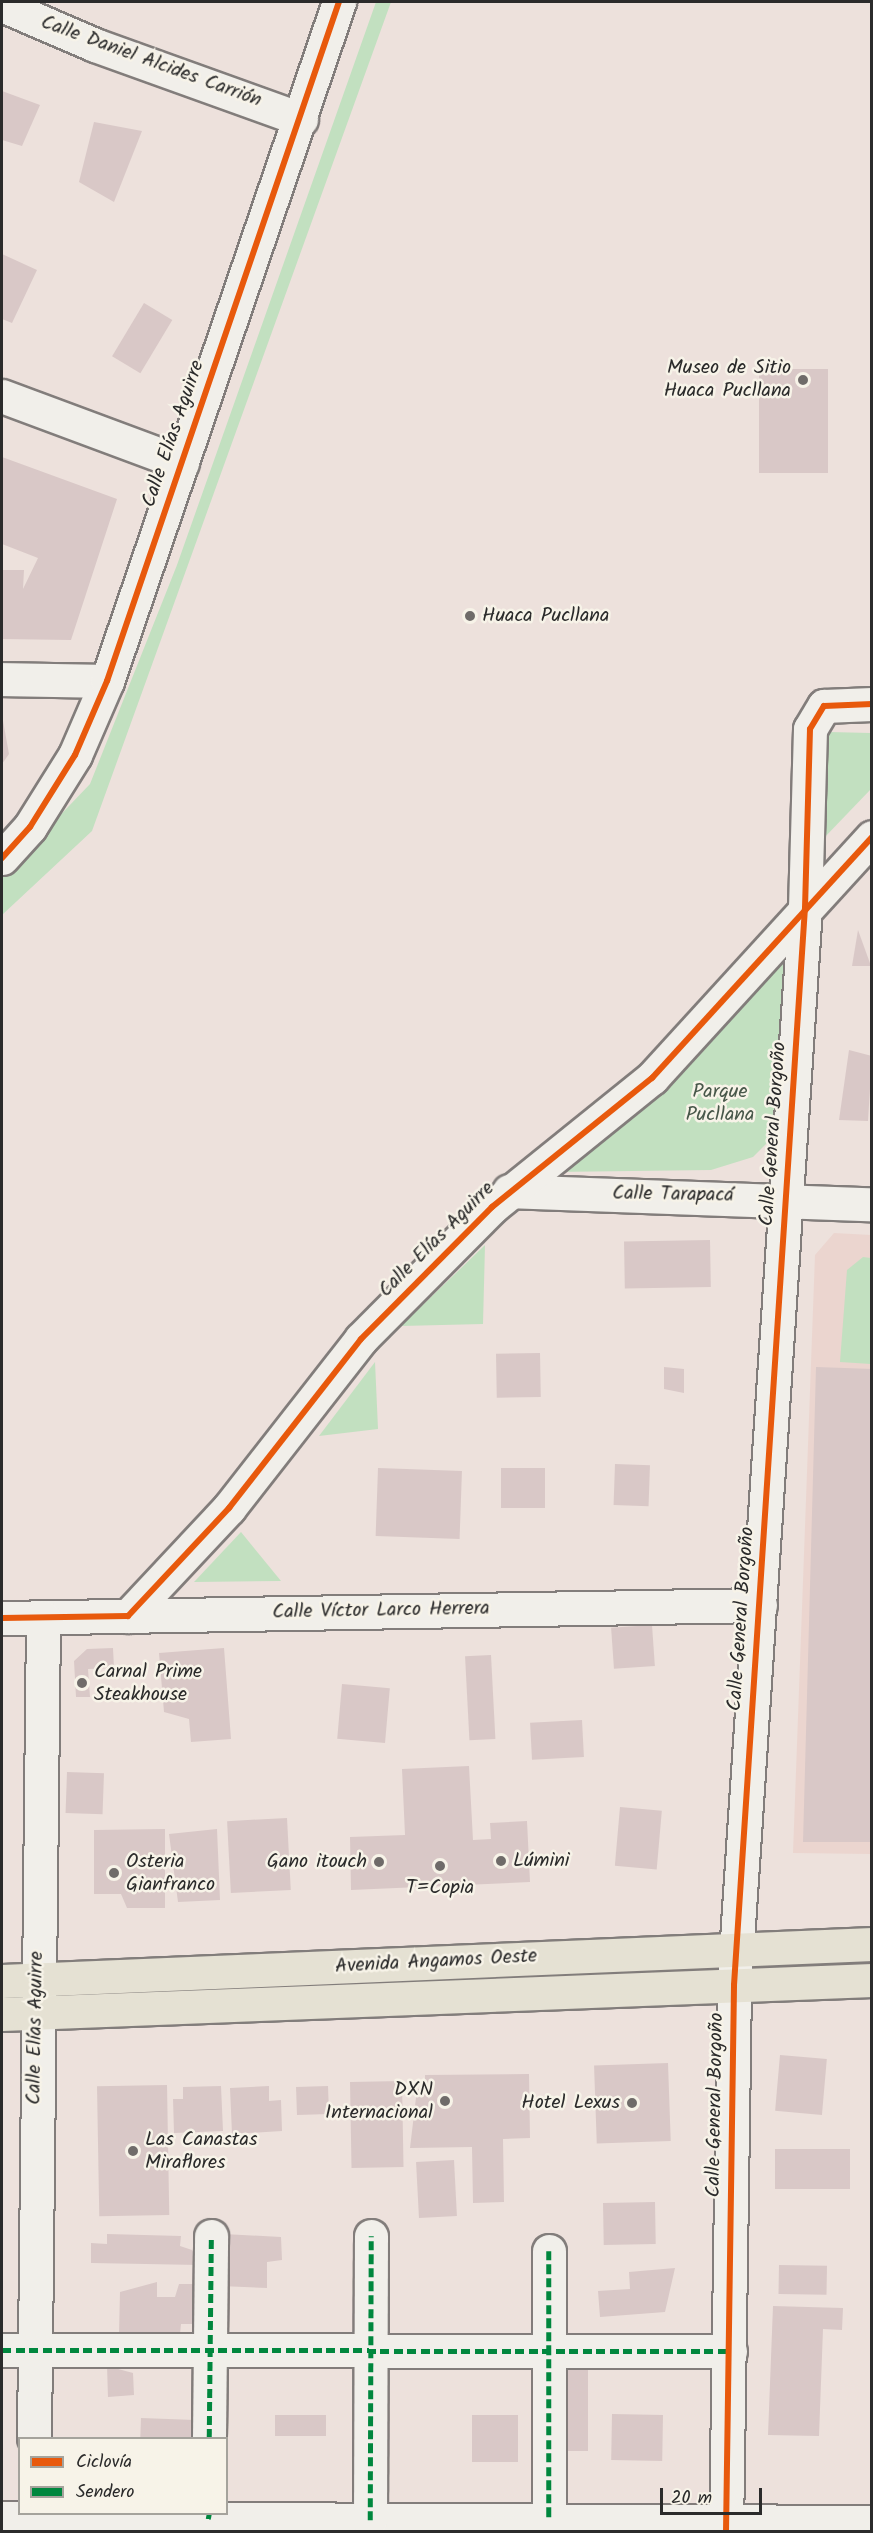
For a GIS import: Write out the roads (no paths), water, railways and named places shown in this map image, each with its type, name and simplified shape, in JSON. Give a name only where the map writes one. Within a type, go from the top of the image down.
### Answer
[{"type":"main road","name":"Avenida Angamos Oeste","points":[[2,1982],[738,1948],[872,1944]]},
{"type":"main road","name":"Avenida Angamos Oeste","points":[[2,2014],[872,1980]]},
{"type":"street","name":"Calle Elías Aguirre","points":[[2,858],[30,827],[75,755],[107,681],[301,119],[339,2]]},
{"type":"street","name":"Calle Daniel Alcides Carrión","points":[[2,5],[301,119]]},
{"type":"street","points":[[2,396],[182,463]]},
{"type":"street","points":[[2,679],[107,681]]},
{"type":"street","name":"Calle General Borgoño","points":[[727,2526],[734,1985],[806,908],[810,729],[819,711],[833,703],[872,704]]},
{"type":"street","name":"Calle Elías Aguirre","points":[[128,1616],[228,1508],[361,1339],[509,1191],[652,1078],[872,837]]},
{"type":"street","name":"Calle Tarapacá","points":[[509,1191],[786,1198],[872,1204]]},
{"type":"street","name":"Calle Víctor Larco Herrera","points":[[2,1618],[760,1605]]},
{"type":"street","name":"Calle Elías Aguirre","points":[[34,2437],[35,2013],[43,1617]]},
{"type":"street","points":[[209,2437],[211,2236]]},
{"type":"street","points":[[370,2520],[372,2236]]},
{"type":"street","points":[[549,2251],[549,2520]]},
{"type":"street","points":[[2,2350],[730,2351]]},
{"type":"street","points":[[2,2518],[34,2521],[208,2516],[370,2520],[549,2520],[727,2526],[872,2522]]},
{"type":"place","name":"Museo de Sitio Huaca Pucllana","points":[[803,380]]},
{"type":"place","name":"Huaca Pucllana","points":[[470,616]]},
{"type":"place","name":"Carnal Prime Steakhouse","points":[[82,1683]]},
{"type":"place","name":"Lúmini","points":[[501,1861]]},
{"type":"place","name":"Gano itouch","points":[[379,1862]]},
{"type":"place","name":"T=Copia","points":[[440,1866]]},
{"type":"place","name":"Osteria Gianfranco","points":[[114,1873]]},
{"type":"place","name":"DXN Internacional","points":[[445,2101]]},
{"type":"place","name":"Hotel Lexus","points":[[632,2103]]},
{"type":"place","name":"Las Canastas Miraflores","points":[[133,2151]]},
{"type":"park label","name":"Parque Pucllana","points":[[720,1104]]}]
